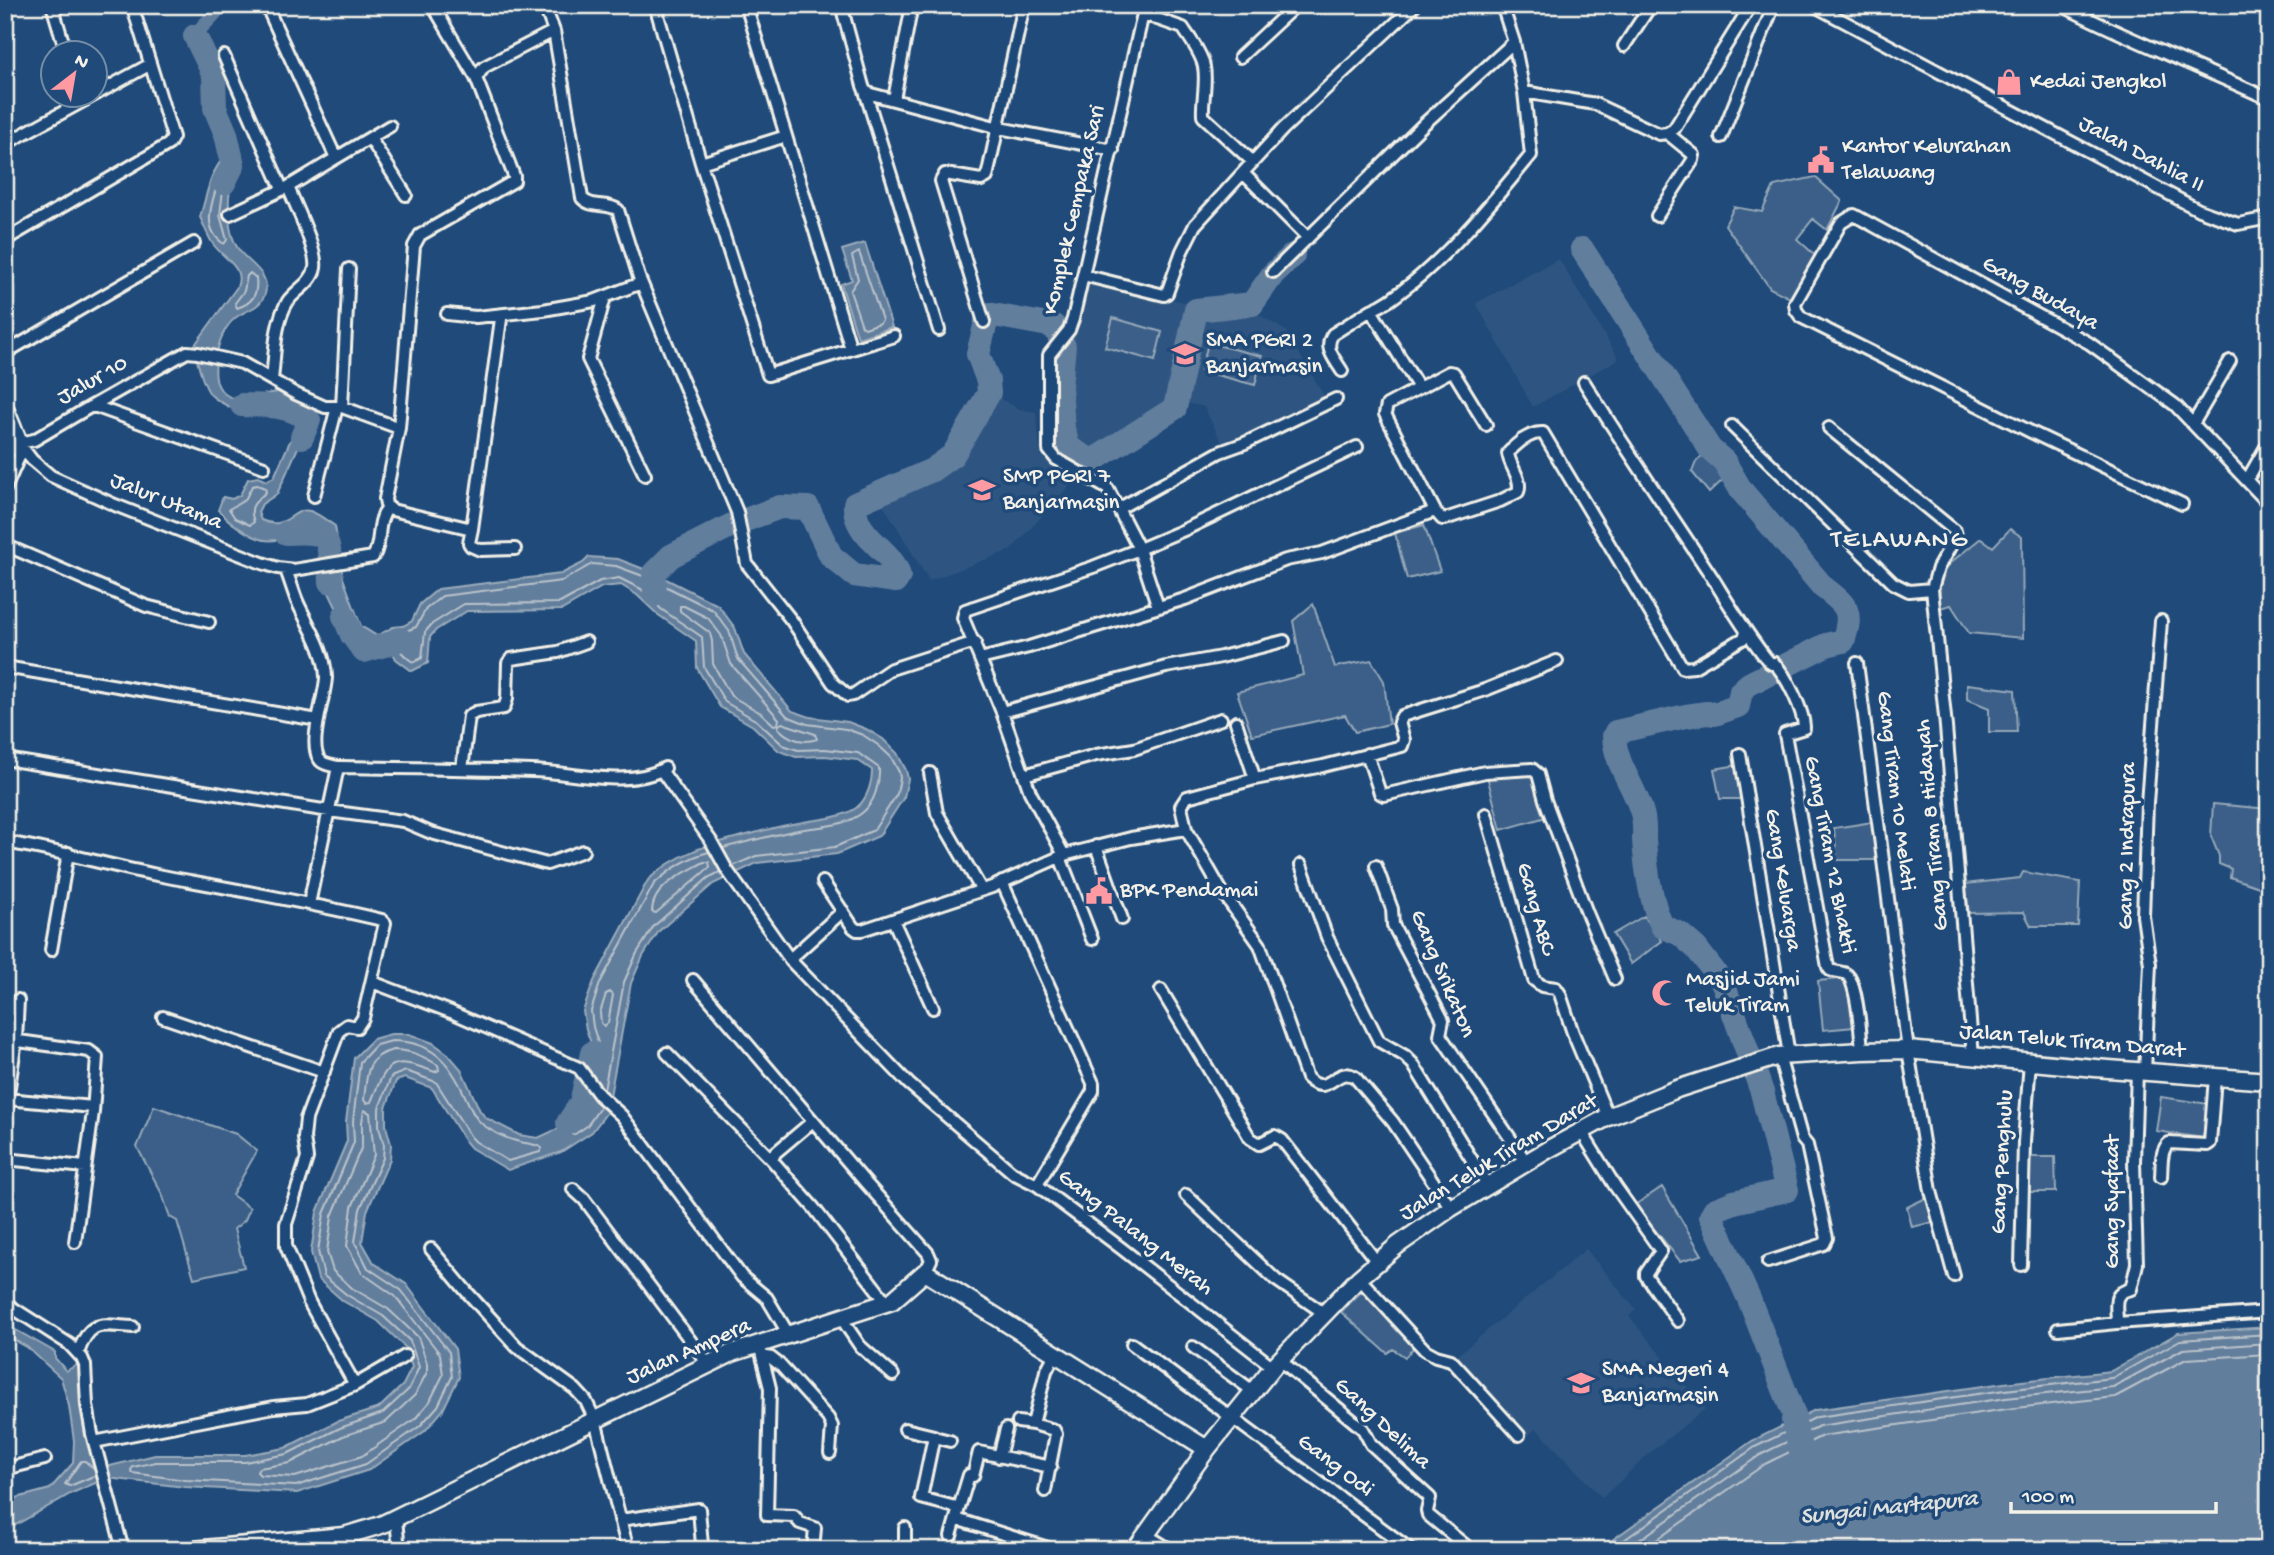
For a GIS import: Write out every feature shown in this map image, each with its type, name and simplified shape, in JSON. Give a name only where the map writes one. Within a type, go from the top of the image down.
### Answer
[{"type":"street","points":[[52,5],[62,38]]},
{"type":"street","points":[[5,240],[169,144],[173,137],[132,5]]},
{"type":"street","points":[[266,5],[336,158]]},
{"type":"street","points":[[544,5],[554,31],[582,198],[592,204],[618,210],[641,283],[737,512],[747,564],[792,621],[833,683],[844,694],[853,695],[891,669],[975,642]]},
{"type":"street","points":[[655,5],[701,163],[768,375],[894,336]]},
{"type":"street","points":[[747,5],[851,349]]},
{"type":"street","points":[[841,5],[939,330]]},
{"type":"street","points":[[894,99],[912,5]]},
{"type":"street","points":[[984,322],[941,181],[945,174],[981,180],[987,177],[1024,5]]},
{"type":"street","points":[[1240,57],[1296,5]]},
{"type":"street","points":[[1083,275],[1164,295],[1170,290],[1182,251],[1195,225],[1283,130],[1415,5]]},
{"type":"street","points":[[1342,371],[1328,349],[1329,338],[1371,310],[1384,305],[1426,272],[1466,232],[1531,155],[1524,93],[1514,42],[1502,5]]},
{"type":"street","points":[[1624,46],[1651,5]]},
{"type":"street","points":[[1524,93],[1595,104],[1659,134],[1667,133],[1674,129],[1751,5]]},
{"type":"street","points":[[1721,136],[1774,5]]},
{"type":"street","name":"Jalan Dahlia II","points":[[1812,5],[2199,210],[2238,224],[2269,218]]},
{"type":"street","points":[[2061,5],[2116,33],[2180,58],[2269,99]]},
{"type":"street","points":[[433,6],[476,78],[514,181],[420,235],[416,240],[399,428],[385,499],[388,508],[399,513],[472,529]]},
{"type":"street","points":[[1144,10],[1183,28],[1204,63],[1203,116],[1252,162]]},
{"type":"street","name":"Komplek Cempaka Sari","points":[[1144,10],[1069,330],[1051,351],[1049,450],[1056,459],[1108,489],[1139,549],[1158,607]]},
{"type":"street","points":[[476,78],[484,67],[554,31]]},
{"type":"street","points":[[1273,272],[1425,123],[1514,42]]},
{"type":"street","points":[[224,56],[311,242],[315,268],[307,284],[289,301],[279,320],[272,380],[325,407],[340,407],[399,428]]},
{"type":"street","points":[[108,85],[149,65]]},
{"type":"street","points":[[865,91],[999,128],[1113,150]]},
{"type":"street","points":[[5,143],[64,108]]},
{"type":"street","points":[[230,214],[285,188],[390,126]]},
{"type":"street","points":[[1657,216],[1694,155],[1667,133]]},
{"type":"street","points":[[701,163],[786,136]]},
{"type":"street","points":[[370,138],[406,195]]},
{"type":"street","points":[[1244,174],[1308,238]]},
{"type":"street","name":"Gang Budaya","points":[[2182,504],[1801,317],[1795,303],[1841,223],[1854,215],[2089,344],[2175,405],[2269,504]]},
{"type":"street","points":[[5,353],[194,243]]},
{"type":"street","points":[[314,496],[340,407],[349,269]]},
{"type":"street","points":[[447,314],[476,317],[542,310],[594,301],[641,283]]},
{"type":"street","points":[[605,297],[588,359],[645,475]]},
{"type":"street","points":[[1371,310],[1419,388]]},
{"type":"street","points":[[501,318],[469,543],[480,550],[515,549]]},
{"type":"street","name":"Jalur 10","points":[[12,445],[34,440],[187,352],[242,363],[272,380]]},
{"type":"street","points":[[2193,424],[2230,361]]},
{"type":"street","points":[[1486,425],[1454,373],[1449,372],[1387,405],[1385,414],[1435,511],[1442,519],[1500,501],[1518,492],[1520,485],[1508,453],[1526,438],[1538,432],[1543,433],[1683,668],[1694,667],[1744,638],[1746,632],[1584,382]]},
{"type":"street","points":[[1118,509],[1220,452],[1336,400]]},
{"type":"street","points":[[94,406],[264,467]]},
{"type":"street","points":[[5,410],[12,445],[19,457],[5,489]]},
{"type":"street","points":[[1732,426],[1893,583],[1909,591],[1932,589],[1938,568],[1956,537],[1955,531],[1829,428]]},
{"type":"street","points":[[2247,480],[2269,442]]},
{"type":"street","name":"Jalur Utama","points":[[12,445],[62,481],[115,505],[286,570],[373,557],[378,545],[380,522],[388,508]]},
{"type":"street","points":[[1092,939],[1062,856],[1030,792],[975,642],[962,618],[965,610],[1139,549],[1357,447]]},
{"type":"street","points":[[980,659],[1029,648],[1158,607],[1286,560],[1322,553],[1435,511]]},
{"type":"street","points":[[5,545],[146,606],[209,622]]},
{"type":"street","points":[[286,570],[297,601],[319,647],[325,669],[326,688],[318,720],[316,752],[324,764],[338,767],[560,772],[607,777],[644,776],[663,769],[727,870],[790,958],[909,1084],[1013,1173],[1037,1185]]},
{"type":"street","name":"Gang Tiram 8 Hidayah","points":[[1932,589],[1948,741],[1973,1056]]},
{"type":"street","name":"Gang 2 Indrapura","points":[[2141,1072],[2150,964],[2143,916],[2147,803],[2161,621]]},
{"type":"street","name":"Gang Tiram 12 Bhakti","points":[[1746,632],[1769,662],[1779,669],[1797,704],[1804,725],[1785,734],[1828,967],[1830,970],[1847,974],[1850,978],[1856,1001],[1862,1051]]},
{"type":"street","points":[[1002,712],[1166,667],[1284,641]]},
{"type":"street","points":[[462,769],[469,716],[476,712],[504,708],[508,699],[510,660],[558,652],[586,642]]},
{"type":"street","points":[[1451,1208],[1393,1122],[1355,1077],[1344,1074],[1323,1086],[1318,1086],[1307,1078],[1261,944],[1221,890],[1186,829],[1181,806],[1187,797],[1402,746],[1404,740],[1399,722],[1402,716],[1485,690],[1558,661]]},
{"type":"street","name":"Gang Tiram 10 Melati","points":[[1857,663],[1908,1050],[1931,1191],[1954,1276]]},
{"type":"street","points":[[5,667],[318,720]]},
{"type":"street","points":[[1024,775],[1086,758],[1134,749],[1221,719]]},
{"type":"street","points":[[1236,722],[1255,779]]},
{"type":"street","points":[[1367,754],[1380,793],[1384,795],[1485,772],[1535,771],[1587,913],[1615,979]]},
{"type":"street","name":"Gang Keluarga","points":[[1740,754],[1784,1056],[1827,1238],[1824,1244],[1768,1262]]},
{"type":"street","points":[[5,759],[403,821],[431,833],[547,864],[583,851]]},
{"type":"street","points":[[309,904],[338,767]]},
{"type":"street","points":[[930,773],[937,813],[981,889]]},
{"type":"street","name":"Gang ABC","points":[[1486,814],[1534,980],[1542,986],[1556,988],[1560,994],[1608,1117]]},
{"type":"street","points":[[823,881],[857,930],[868,929],[1002,882],[1062,856],[1096,846],[1186,829]]},
{"type":"street","points":[[5,842],[309,904],[386,923],[360,1025],[344,1026],[339,1031],[306,1119],[304,1138],[307,1158],[286,1224],[286,1246],[309,1302],[355,1385]]},
{"type":"street","points":[[1096,846],[1122,919]]},
{"type":"street","points":[[51,950],[68,853]]},
{"type":"street","points":[[1301,865],[1327,937],[1379,1041],[1405,1056],[1412,1064],[1488,1186]]},
{"type":"street","name":"Gang Srikaton","points":[[1376,866],[1392,909],[1393,925],[1443,1020],[1440,1035],[1527,1163]]},
{"type":"street","name":"Gang Palang Merah","points":[[1002,882],[1093,1083],[1093,1091],[1037,1185],[1276,1364]]},
{"type":"street","points":[[790,958],[842,911]]},
{"type":"street","points":[[894,920],[933,1008]]},
{"type":"street","points":[[692,980],[928,1253],[931,1260],[925,1272],[1207,1449]]},
{"type":"street","points":[[372,982],[451,1012],[579,1068],[599,1095],[622,1116],[741,1277],[767,1298],[789,1335]]},
{"type":"street","points":[[1161,990],[1250,1138],[1259,1144],[1275,1136],[1282,1140],[1377,1262]]},
{"type":"street","points":[[5,1114],[10,1040],[18,1000]]},
{"type":"street","points":[[163,1017],[324,1072]]},
{"type":"street","points":[[10,1040],[89,1051],[98,1061],[75,1242]]},
{"type":"street","name":"Jalan Teluk Tiram Darat","points":[[1135,1550],[1233,1416],[1276,1364],[1359,1278],[1451,1208],[1608,1117],[1676,1089],[1784,1056],[1862,1051],[1908,1050],[2269,1081]]},
{"type":"street","points":[[667,1054],[772,1160],[814,1208],[887,1303]]},
{"type":"street","name":"Gang Penghulu","points":[[2021,1265],[2029,1061]]},
{"type":"street","name":"Gang Syafaat","points":[[2117,1322],[2117,1295],[2131,1289],[2137,1264],[2134,1162],[2141,1072]]},
{"type":"street","points":[[2161,1177],[2162,1153],[2168,1143],[2210,1143],[2215,1077]]},
{"type":"street","points":[[7,1099],[93,1107]]},
{"type":"street","points":[[772,1160],[775,1153],[813,1121]]},
{"type":"street","points":[[1581,1131],[1615,1186],[1661,1251],[1646,1276],[1678,1321]]},
{"type":"street","points":[[5,1159],[85,1167]]},
{"type":"street","points":[[573,1189],[609,1231],[708,1364]]},
{"type":"street","points":[[1186,1195],[1276,1280],[1325,1314]]},
{"type":"street","points":[[431,1249],[517,1347],[575,1389],[586,1401],[596,1420],[628,1550]]},
{"type":"street","name":"Jalan Ampera","points":[[193,1550],[344,1536],[396,1519],[708,1364],[760,1350],[789,1335],[887,1303],[925,1272]]},
{"type":"street","points":[[1359,1278],[1425,1350],[1451,1360],[1519,1434]]},
{"type":"street","points":[[5,1303],[69,1344],[85,1365],[87,1405],[123,1550]]},
{"type":"street","points":[[2058,1329],[2117,1322],[2269,1312]]},
{"type":"street","points":[[841,1318],[860,1346],[893,1375]]},
{"type":"street","points":[[78,1353],[85,1333],[93,1327],[132,1327]]},
{"type":"street","name":"Gang Odi","points":[[1132,1343],[1411,1550]]},
{"type":"street","points":[[1193,1347],[1254,1392]]},
{"type":"street","points":[[760,1350],[780,1364],[828,1418],[832,1426],[830,1453]]},
{"type":"street","points":[[760,1350],[769,1388],[767,1515],[794,1516],[800,1523],[815,1528],[813,1550]]},
{"type":"street","points":[[1033,1424],[1046,1371],[1055,1354]]},
{"type":"street","points":[[96,1448],[262,1409],[307,1404],[355,1385],[405,1356]]},
{"type":"street","name":"Gang Delima","points":[[1276,1364],[1363,1429],[1371,1444],[1430,1498],[1428,1515],[1471,1550]]},
{"type":"street","points":[[1018,1422],[1055,1432],[1045,1491]]},
{"type":"street","points":[[905,1429],[950,1441]]},
{"type":"street","points":[[999,1457],[1006,1429]]},
{"type":"street","points":[[934,1437],[921,1498],[1054,1550]]},
{"type":"street","points":[[951,1536],[969,1475],[973,1476],[979,1452],[1051,1467]]},
{"type":"street","points":[[5,1469],[45,1459]]},
{"type":"street","points":[[620,1520],[699,1509],[702,1545]]},
{"type":"street","points":[[396,1519],[399,1550]]},
{"type":"street","points":[[905,1528],[905,1550]]},
{"type":"street","points":[[1145,1534],[1171,1550]]},
{"type":"shaded area","points":[[1815,177],[1842,201],[1827,230],[1813,219],[1797,239],[1816,256],[1792,299],[1770,288],[1725,225],[1734,207],[1762,212],[1774,186]]},
{"type":"shaded area","points":[[1559,259],[1619,359],[1533,407],[1476,303]]},
{"type":"shaded area","name":"SMA PGRI 2 Banjarmasin","points":[[1087,283],[1215,308],[1248,308],[1286,331],[1327,401],[1225,449],[1204,407],[1181,402],[1094,451],[1071,440],[1064,378]]},
{"type":"shaded area","points":[[1113,318],[1162,332],[1155,361],[1105,347]]},
{"type":"shaded area","points":[[1208,343],[1262,356],[1255,385],[1201,371]]},
{"type":"shaded area","name":"SMP PGRI 7 Banjarmasin","points":[[990,393],[1019,409],[1036,412],[1041,456],[1074,481],[1011,550],[929,581],[880,499],[955,459]]},
{"type":"shaded area","points":[[1706,452],[1727,476],[1709,493],[1692,472],[1696,462]]},
{"type":"shaded area","points":[[1424,525],[1440,571],[1407,579],[1395,533]]},
{"type":"shaded area","points":[[2010,529],[2022,537],[2023,638],[1969,633],[1951,605],[1940,608],[1939,572],[1981,538],[1993,547]]},
{"type":"shaded area","points":[[1313,604],[1335,667],[1371,660],[1384,681],[1389,724],[1355,732],[1345,715],[1252,735],[1237,692],[1303,675],[1293,621]]},
{"type":"shaded area","points":[[1967,684],[2015,690],[2017,732],[1989,732],[1989,708],[1967,699]]},
{"type":"shaded area","points":[[1738,765],[1744,799],[1720,799],[1714,769]]},
{"type":"shaded area","points":[[1534,772],[1546,817],[1501,830],[1487,776]]},
{"type":"shaded area","points":[[2213,804],[2269,809],[2267,890],[2230,877],[2231,869],[2219,864],[2219,856],[2211,836]]},
{"type":"shaded area","points":[[1873,822],[1880,860],[1837,860],[1834,828]]},
{"type":"shaded area","points":[[2023,872],[2080,882],[2078,926],[2031,926],[2024,912],[1969,913],[1965,884],[2020,878]]},
{"type":"shaded area","points":[[1644,916],[1662,941],[1631,964],[1613,934]]},
{"type":"shaded area","points":[[1849,978],[1854,1027],[1823,1030],[1818,981]]},
{"type":"shaded area","points":[[2161,1097],[2209,1104],[2203,1138],[2156,1131]]},
{"type":"shaded area","points":[[154,1106],[236,1134],[257,1151],[232,1195],[250,1208],[245,1220],[234,1229],[244,1267],[194,1278],[177,1221],[170,1217],[162,1194],[137,1147]]},
{"type":"shaded area","points":[[2028,1157],[2055,1157],[2056,1192],[2029,1192]]},
{"type":"shaded area","points":[[1662,1187],[1702,1255],[1680,1261],[1635,1205]]},
{"type":"shaded area","points":[[1928,1197],[1934,1222],[1912,1227],[1907,1207]]},
{"type":"shaded area","name":"SMA Negeri 4 Banjarmasin","points":[[1586,1249],[1636,1310],[1629,1316],[1705,1409],[1653,1450],[1602,1498],[1536,1428],[1525,1439],[1455,1357]]},
{"type":"shaded area","points":[[1363,1290],[1417,1344],[1405,1357],[1393,1349],[1387,1353],[1341,1312]]},
{"type":"water","points":[[232,150],[237,167],[229,197],[231,232],[239,250],[262,275],[266,287],[261,301],[235,318],[223,334],[217,353],[216,379],[227,396],[244,398],[289,392],[313,405],[315,410],[277,494],[262,504],[258,512],[261,520],[277,523],[298,512],[310,511],[335,526],[343,578],[361,626],[377,636],[393,627],[403,626],[412,621],[420,604],[438,589],[561,574],[589,557],[618,559],[654,573],[718,605],[735,628],[744,654],[792,711],[810,717],[848,722],[866,729],[883,739],[897,753],[908,779],[904,797],[879,836],[837,854],[757,863],[713,884],[659,931],[643,956],[631,983],[607,1112],[592,1132],[561,1152],[508,1170],[471,1148],[432,1088],[405,1078],[396,1081],[386,1108],[386,1126],[391,1144],[390,1159],[367,1211],[362,1242],[374,1263],[406,1284],[455,1349],[459,1377],[443,1410],[425,1431],[369,1470],[297,1493],[185,1487],[107,1478],[72,1493],[5,1531],[5,1501],[50,1489],[73,1463],[74,1441],[69,1406],[61,1378],[27,1347],[5,1335],[5,1324],[55,1352],[55,1358],[66,1371],[82,1362],[93,1460],[106,1467],[155,1455],[245,1455],[285,1448],[338,1421],[379,1408],[403,1385],[412,1367],[405,1347],[378,1321],[343,1301],[318,1279],[311,1252],[317,1212],[347,1141],[346,1122],[354,1058],[373,1039],[391,1034],[409,1034],[433,1043],[448,1054],[461,1069],[480,1111],[486,1118],[519,1135],[538,1138],[564,1126],[587,1086],[592,1046],[583,1011],[594,981],[648,880],[683,855],[709,845],[780,826],[850,812],[863,801],[871,780],[872,770],[857,760],[825,756],[796,757],[779,751],[753,726],[720,707],[697,668],[696,641],[621,585],[602,587],[562,610],[467,611],[436,630],[430,637],[428,663],[412,671],[396,659],[392,651],[365,649],[351,638],[318,570],[318,561],[330,547],[329,538],[305,534],[280,540],[264,540],[245,532],[222,514],[218,510],[223,497],[232,499],[240,495],[248,479],[258,477],[266,481],[274,477],[300,419],[298,411],[285,406],[246,415],[223,404],[208,391],[196,358],[194,346],[237,287],[239,280],[236,269],[213,244],[200,217],[214,172]]},
{"type":"water","points":[[865,243],[892,327],[858,338],[841,284],[852,280],[842,250]]},
{"type":"water","name":"Sungai Martapura","points":[[2269,1327],[2269,1550],[1598,1550],[1752,1441],[1815,1410],[2111,1371],[2178,1333]]},
{"type":"waterway","points":[[195,36],[221,5]]},
{"type":"waterway","points":[[195,36],[214,75],[215,108],[226,134],[233,165],[224,183]]},
{"type":"waterway","points":[[1582,249],[1710,449],[1724,461],[1741,490],[1823,587],[1842,604],[1848,615],[1843,641],[1826,645],[1749,684],[1741,691],[1738,706],[1715,714],[1686,716],[1616,732],[1614,736],[1618,757],[1643,817],[1649,884],[1662,926],[1680,934],[1696,948],[1723,983],[1762,1092],[1787,1190],[1734,1202],[1714,1210],[1711,1216],[1749,1299],[1794,1415],[1801,1451]]},
{"type":"waterway","points":[[655,595],[654,573],[671,556],[732,525],[780,507],[808,508],[831,556],[854,575],[896,581],[899,576],[895,567],[860,525],[855,504],[932,470],[953,455],[989,393],[988,381],[978,354],[988,314],[1054,326],[1064,346],[1060,387],[1063,429],[1069,448],[1092,461],[1175,408],[1196,310],[1252,304],[1273,274],[1293,255]]},
{"type":"waterway","points":[[242,405],[277,407],[301,415],[309,420],[302,437]]},
{"type":"waterway","points":[[286,533],[313,533],[326,540],[330,555],[331,582]]},
{"type":"waterway","points":[[344,616],[352,635],[364,651],[400,639]]},
{"type":"waterway","points":[[568,1123],[581,1103],[592,1053]]},
{"type":"place","name":"Kedai Jengkol","points":[[2009,82]]},
{"type":"place","name":"Kantor Kelurahan Telawang","points":[[1821,160]]},
{"type":"place","name":"SMA PGRI 2 Banjarmasin","points":[[1185,354]]},
{"type":"place","name":"SMP PGRI 7 Banjarmasin","points":[[982,490]]},
{"type":"place","name":"BPK Pendamai","points":[[1099,891]]},
{"type":"place","name":"Masjid Jami Teluk Tiram","points":[[1665,993]]},
{"type":"place","name":"SMA Negeri 4 Banjarmasin","points":[[1581,1383]]},
{"type":"district","name":"TELAWANG","points":[[1900,541]]}]
